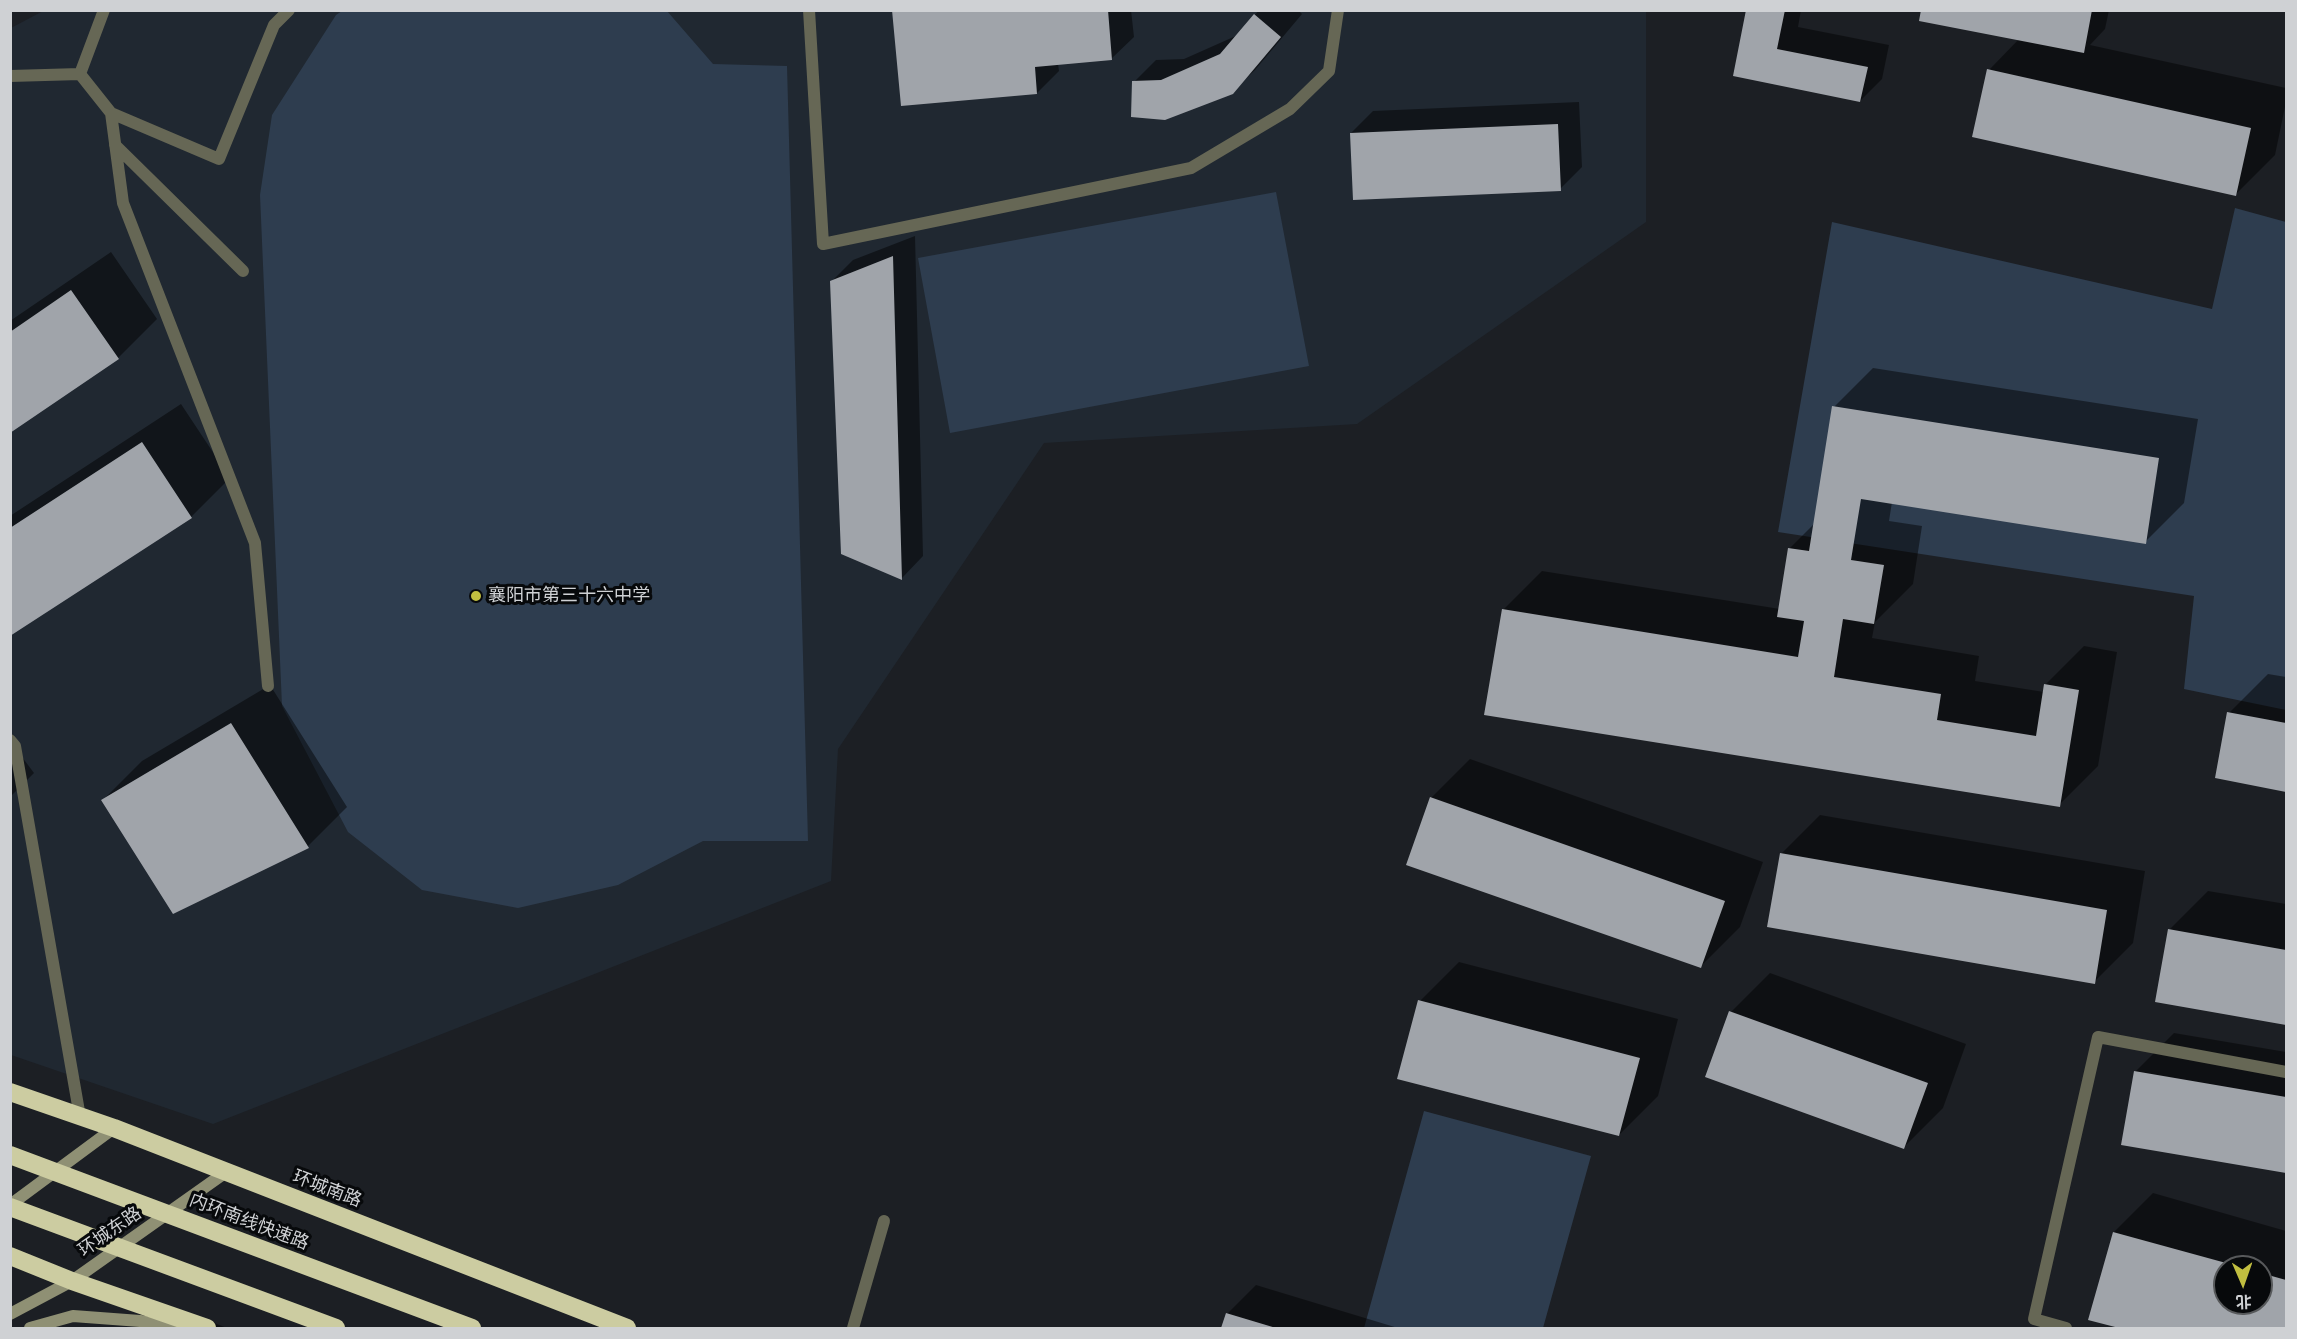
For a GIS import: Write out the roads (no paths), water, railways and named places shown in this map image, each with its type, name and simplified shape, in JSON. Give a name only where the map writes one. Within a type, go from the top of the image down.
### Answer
[{"type":"highway","name":"环城南路","points":[[10,1092],[114,1128],[627,1329]]},
{"type":"highway","name":"内环南线快速路","points":[[10,1155],[472,1329]]},
{"type":"highway","points":[[10,1206],[336,1329]]},
{"type":"highway","points":[[10,1256],[72,1281],[207,1329]]},
{"type":"main road","points":[[10,1206],[114,1128]]},
{"type":"main road","name":"环城东路","points":[[10,1314],[72,1281],[226,1172]]},
{"type":"main road","points":[[30,1329],[73,1316],[140,1321],[174,1329]]},
{"type":"lane","points":[[80,74],[104,10]]},
{"type":"lane","points":[[80,74],[111,113],[219,159],[274,25],[289,10]]},
{"type":"lane","points":[[809,10],[823,244],[1191,168],[1290,109],[1329,71],[1338,10]]},
{"type":"lane","points":[[10,76],[80,74]]},
{"type":"lane","points":[[111,113],[123,203],[255,543],[268,686]]},
{"type":"lane","points":[[116,145],[243,271]]},
{"type":"lane","points":[[10,740],[15,746],[80,1117]]},
{"type":"lane","points":[[2066,1329],[2034,1319],[2098,1037],[2286,1072]]},
{"type":"lane","points":[[853,1329],[884,1221]]},
{"type":"place","name":"襄阳市第三十六中学","points":[[476,596]]}]
